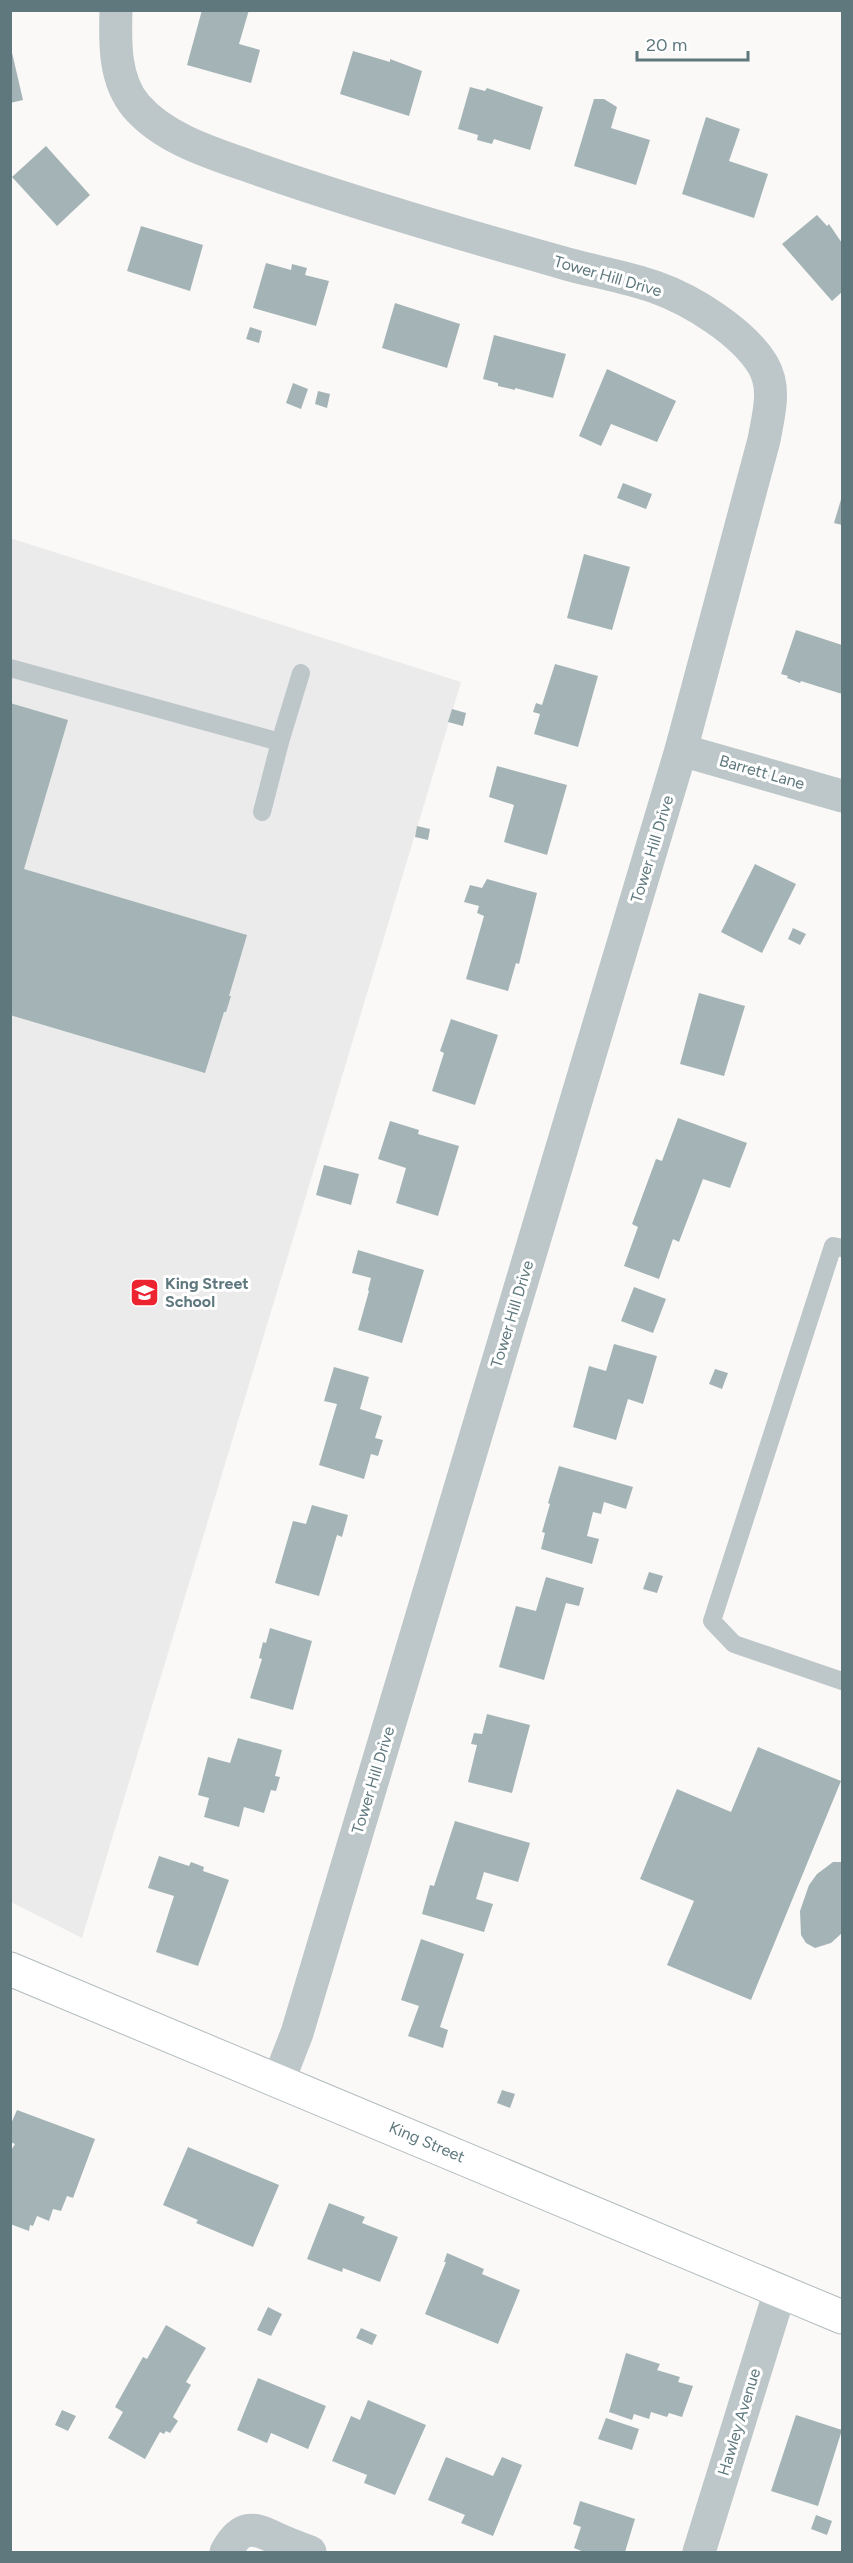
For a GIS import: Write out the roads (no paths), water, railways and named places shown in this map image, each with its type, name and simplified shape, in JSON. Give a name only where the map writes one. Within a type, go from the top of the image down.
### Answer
[{"type":"main road","name":"King Street","points":[[10,1968],[278,2082],[843,2316]]},
{"type":"street","name":"Tower Hill Drive","points":[[116,10],[115,51],[123,83],[135,105],[159,127],[209,152],[303,185],[568,264],[656,287],[707,315],[745,340],[764,367],[772,393],[764,440],[681,750],[303,2010],[278,2082]]},
{"type":"street","name":"Barrett Lane","points":[[681,750],[843,796]]},
{"type":"street","name":"Hawley Avenue","points":[[699,2553],[780,2291]]},
{"type":"street","points":[[234,2542],[260,2529],[310,2553]]},
{"type":"lane","points":[[10,668],[280,742]]},
{"type":"lane","points":[[262,812],[301,672]]},
{"type":"lane","points":[[843,1248],[833,1246],[712,1621],[734,1644],[843,1681]]},
{"type":"place","name":"King Street School","points":[[144,1292]]}]
